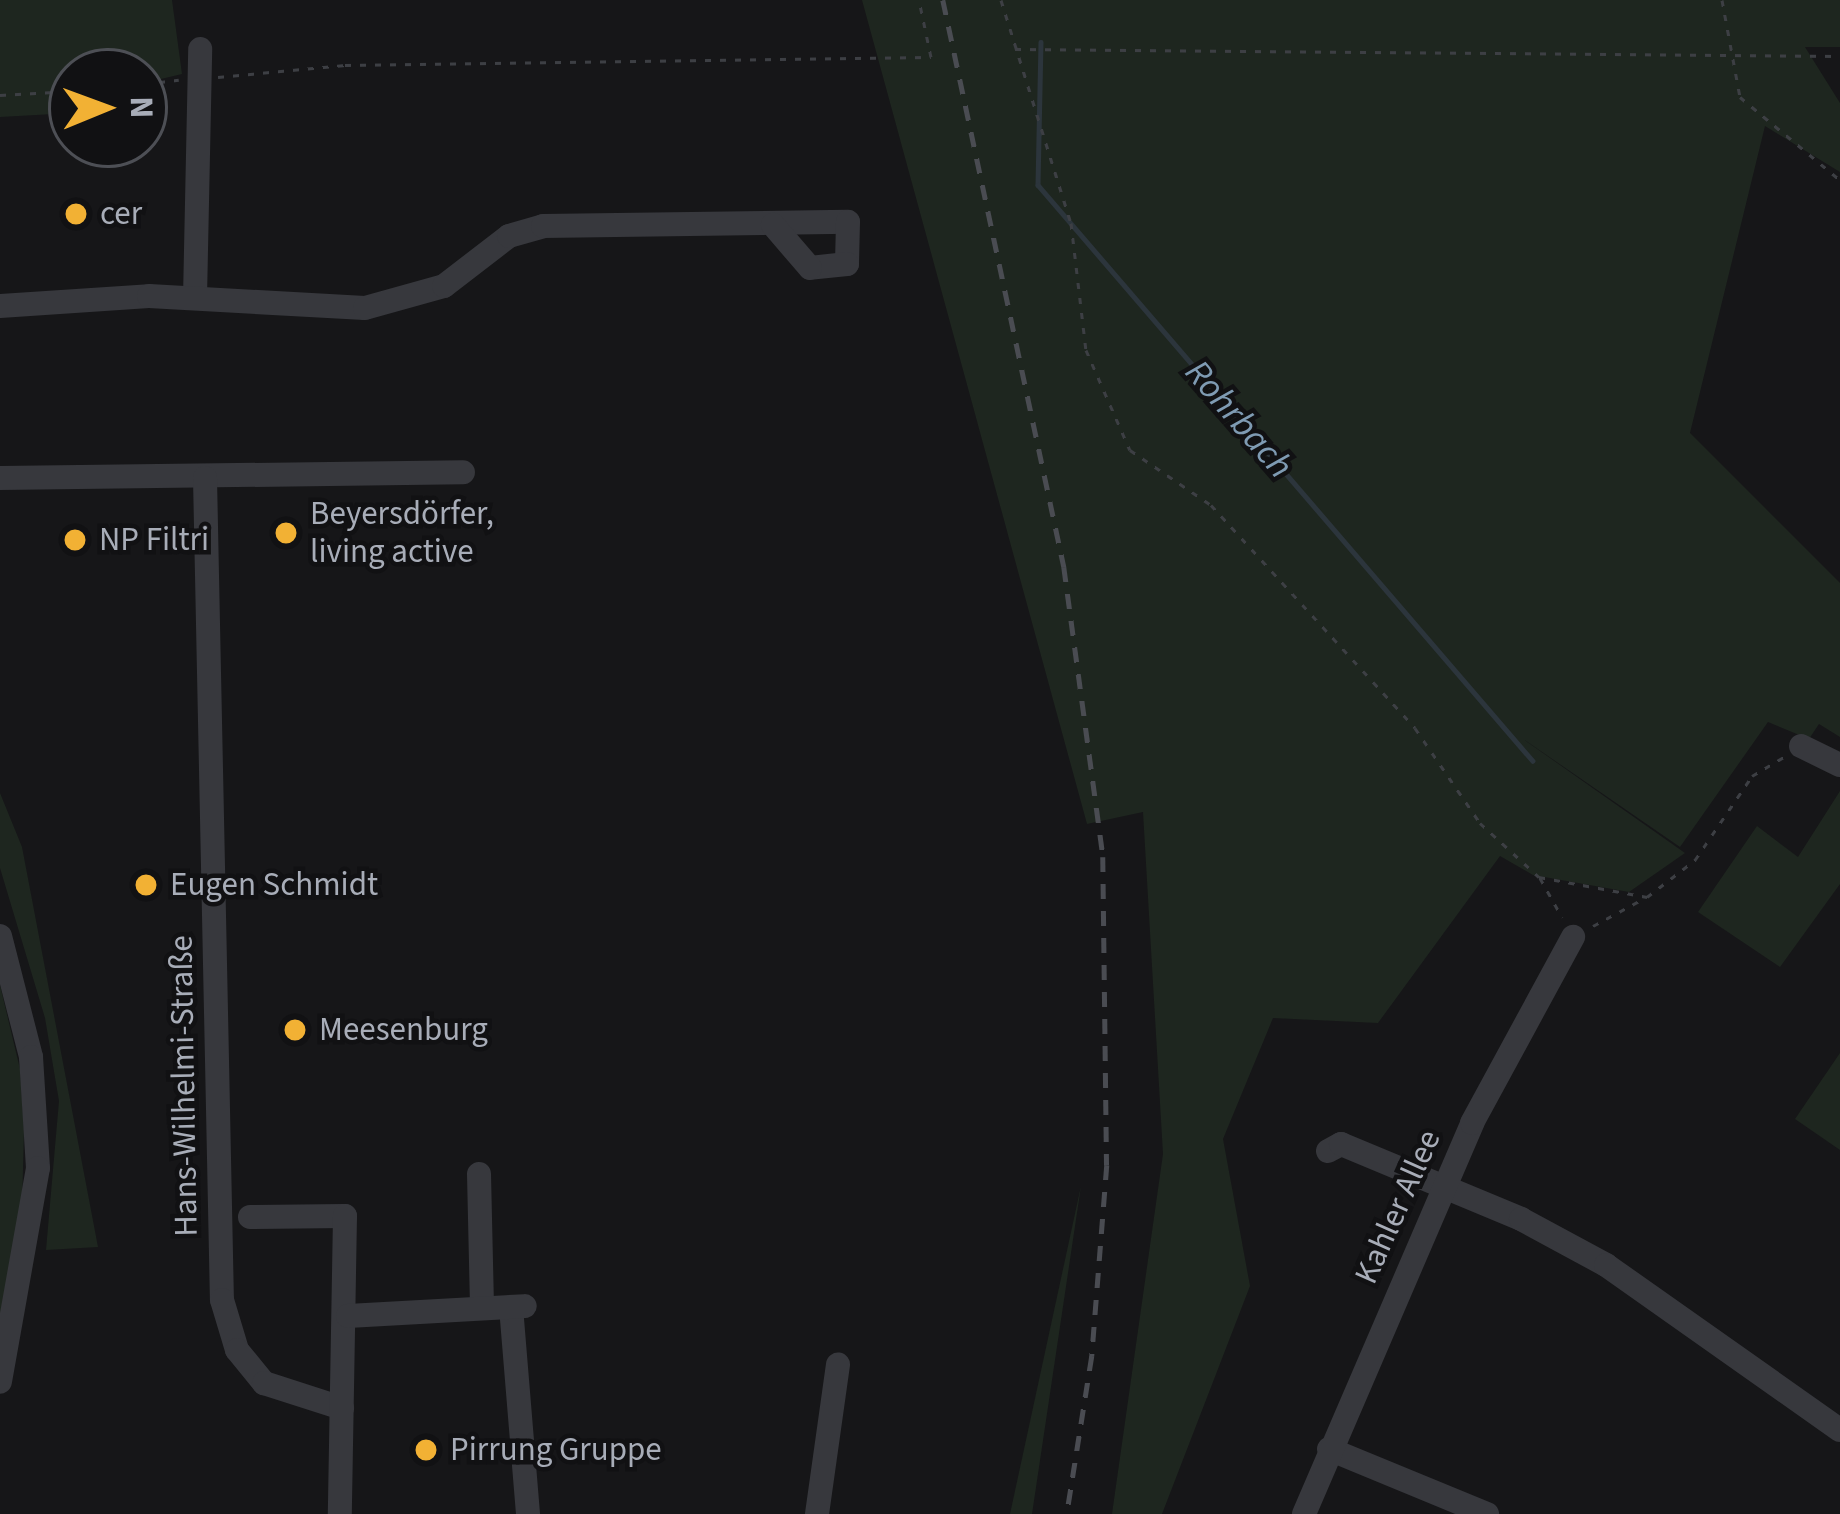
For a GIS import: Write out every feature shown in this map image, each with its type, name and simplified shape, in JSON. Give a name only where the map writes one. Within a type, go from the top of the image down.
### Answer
[{"type":"street","points":[[195,298],[200,49]]},
{"type":"street","points":[[0,306],[195,298],[365,308],[444,286],[509,236],[543,226],[773,225]]},
{"type":"street","points":[[0,478],[463,472]]},
{"type":"street","name":"Hans-Wilhelmi-Straße","points":[[205,478],[222,1300],[237,1349],[264,1383],[342,1408]]},
{"type":"street","points":[[1801,746],[1840,765]]},
{"type":"street","points":[[0,936],[31,1057],[38,1168],[0,1382]]},
{"type":"street","name":"Kahler Allee","points":[[1304,1514],[1502,1061],[1573,937]]},
{"type":"street","points":[[1328,1150],[1341,1144],[1444,1187],[1606,1265],[1840,1430]]},
{"type":"street","points":[[478,1174],[482,1308]]},
{"type":"street","points":[[250,1217],[345,1216],[348,1316],[340,1514]]},
{"type":"street","points":[[348,1316],[519,1307],[529,1514]]},
{"type":"street","points":[[817,1514],[838,1364]]},
{"type":"street","points":[[1329,1449],[1487,1514]]},
{"type":"path","points":[[168,82],[344,65],[931,57],[919,0]]},
{"type":"path","points":[[1001,0],[1071,223],[1086,350],[1130,450],[1211,505],[1415,728],[1480,824],[1539,877],[1573,937],[1647,897],[1695,860],[1752,776],[1801,746]]},
{"type":"path","points":[[1722,0],[1740,97],[1840,180]]},
{"type":"path","points":[[1013,50],[1732,50],[1840,56]]},
{"type":"path","points":[[0,95],[48,92]]},
{"type":"path","points":[[1539,877],[1647,897]]},
{"type":"shaded area","points":[[0,0],[172,0],[182,74],[168,77],[168,48],[48,48],[48,114],[0,117]]},
{"type":"shaded area","points":[[862,0],[1840,0],[1840,47],[1805,47],[1840,103],[1840,172],[1765,126],[1690,433],[1840,583],[1840,737],[1819,724],[1809,739],[1768,722],[1680,847],[1516,734],[1685,853],[1629,892],[1533,875],[1500,856],[1378,1023],[1273,1018],[1223,1139],[1250,1286],[1162,1514],[1112,1514],[1163,1154],[1143,812],[1087,824]]},
{"type":"shaded area","points":[[1840,791],[1840,884],[1780,967],[1698,912],[1757,826],[1798,857]]},
{"type":"shaded area","points":[[0,793],[22,847],[98,1247],[46,1250],[59,1101],[45,1018],[0,868]]},
{"type":"shaded area","points":[[0,985],[20,1069],[24,1129],[22,1209],[0,1321]]},
{"type":"shaded area","points":[[1840,1053],[1840,1150],[1795,1119]]},
{"type":"shaded area","points":[[1081,1186],[1032,1514],[1010,1514]]},
{"type":"waterway","name":"Rohrbach","points":[[1041,42],[1038,185],[1533,761]]},
{"type":"railway","points":[[943,0],[1064,567],[1103,857],[1107,1165],[1092,1356],[1067,1514]]},
{"type":"place","name":"cer","points":[[76,214]]},
{"type":"place","name":"Beyersdörfer, living active","points":[[286,533]]},
{"type":"place","name":"NP Filtri","points":[[75,540]]},
{"type":"place","name":"Eugen Schmidt","points":[[146,885]]},
{"type":"place","name":"Meesenburg","points":[[295,1030]]},
{"type":"place","name":"Pirrung Gruppe","points":[[426,1450]]}]
